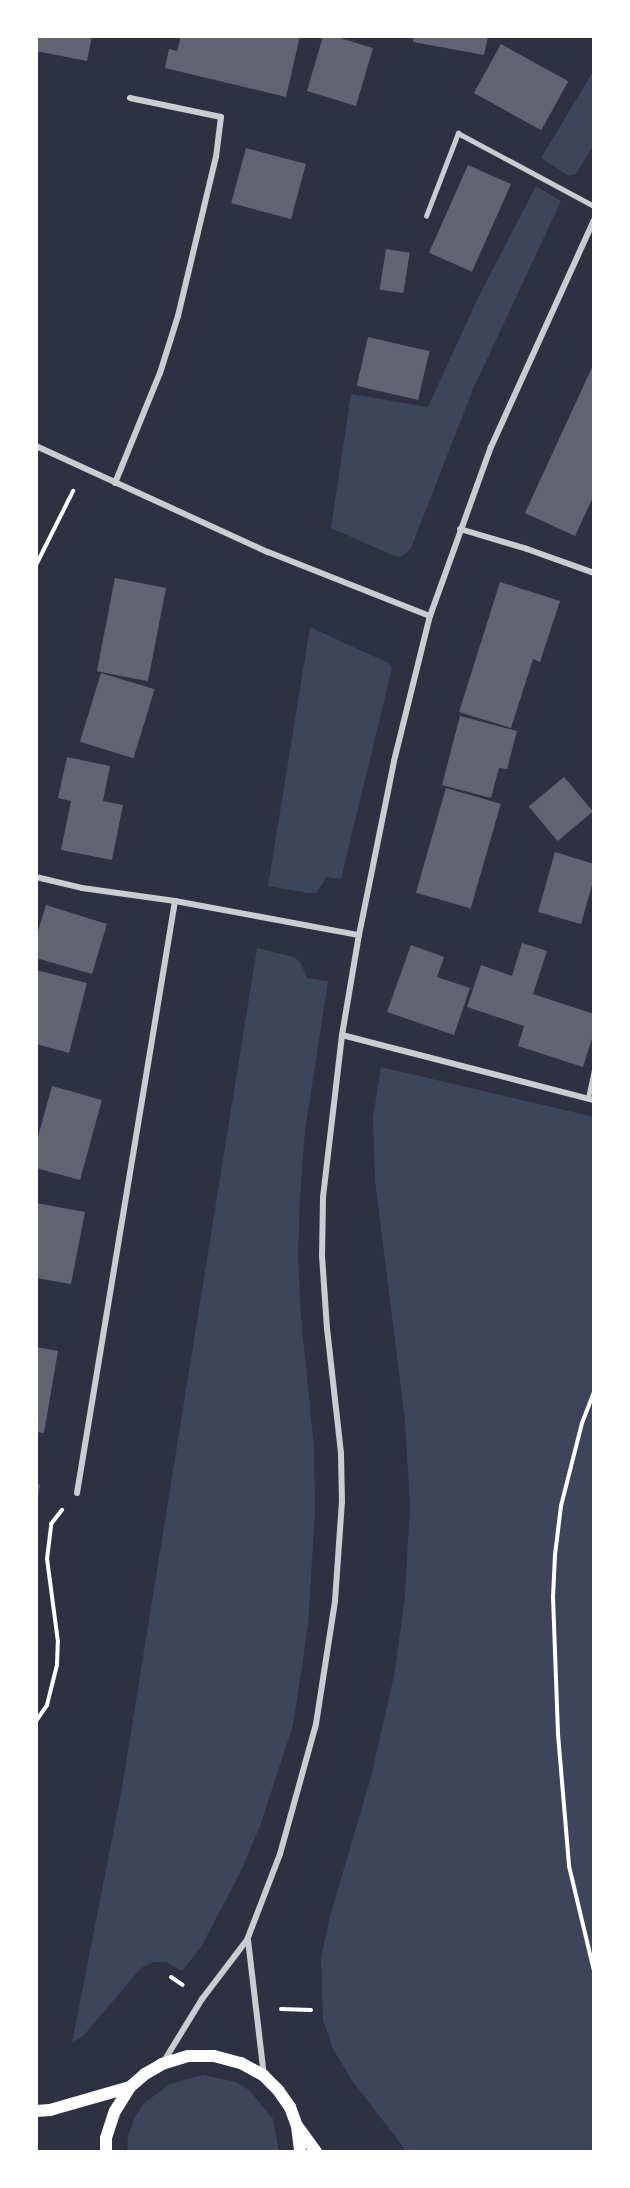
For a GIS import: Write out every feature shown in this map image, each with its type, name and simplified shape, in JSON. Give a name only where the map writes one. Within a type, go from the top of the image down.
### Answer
[{"type":"main road","points":[[36,2111],[50,2110],[130,2087],[162,2064],[188,2056],[214,2056],[241,2063],[264,2076],[290,2107],[297,2126],[300,2152]]},
{"type":"main road","points":[[106,2152],[106,2138],[115,2111],[130,2087]]},
{"type":"main road","points":[[297,2126],[316,2152]]},
{"type":"street","points":[[115,483],[160,373],[178,316],[216,157],[221,117],[130,98]]},
{"type":"street","points":[[162,2064],[202,1999],[248,1940],[280,1854],[308,1759],[326,1671],[335,1601],[342,1502],[341,1453],[327,1329],[322,1256],[323,1197],[342,1035],[359,935],[394,761],[430,616],[491,447],[594,220]]},
{"type":"street","points":[[36,446],[268,552],[430,616]]},
{"type":"street","points":[[460,529],[527,549],[594,573]]},
{"type":"street","points":[[36,877],[82,888],[175,901],[359,935]]},
{"type":"street","points":[[77,1493],[175,901]]},
{"type":"street","points":[[342,1035],[591,1099]]},
{"type":"street","points":[[248,1940],[264,2076]]},
{"type":"lane","points":[[426,216],[458,133],[473,138],[594,206]]},
{"type":"lane","points":[[591,1099],[594,1070]]},
{"type":"path","points":[[36,565],[84,468]]},
{"type":"path","points":[[594,1392],[582,1423],[561,1506],[553,1597],[558,1734],[569,1866],[594,1971]]},
{"type":"path","points":[[36,1721],[47,1705],[57,1665],[58,1642],[47,1559],[51,1524],[77,1493]]},
{"type":"shaded area","points":[[594,70],[594,145],[576,174],[569,176],[541,158]]},
{"type":"shaded area","points":[[536,186],[561,201],[473,389],[411,548],[401,557],[392,555],[331,528],[351,394],[428,407],[477,300]]},
{"type":"shaded area","points":[[310,627],[388,663],[392,668],[341,879],[327,877],[316,893],[268,886]]},
{"type":"shaded area","points":[[257,948],[294,957],[300,962],[307,978],[328,981],[305,1131],[300,1197],[298,1257],[301,1317],[314,1447],[315,1513],[308,1625],[293,1725],[260,1826],[240,1873],[201,1947],[182,1971],[166,1962],[153,1962],[141,1968],[84,2035],[72,2043],[122,1788]]},
{"type":"shaded area","points":[[381,1067],[594,1117],[594,2152],[407,2152],[351,2079],[333,2049],[323,2020],[321,1958],[330,1916],[371,1777],[395,1671],[405,1595],[410,1505],[405,1421],[375,1180],[373,1118]]},
{"type":"shaded area","points":[[203,2075],[236,2082],[249,2090],[273,2119],[279,2152],[127,2152],[128,2136],[143,2104],[170,2084]]},
{"type":"building","points":[[36,36],[92,36],[87,61],[36,51]]},
{"type":"building","points":[[181,36],[300,36],[286,97],[165,68],[169,49],[177,51]]},
{"type":"building","points":[[323,36],[333,36],[373,48],[356,106],[307,91]]},
{"type":"building","points":[[414,36],[488,36],[484,55],[413,42]]},
{"type":"building","points":[[501,44],[568,81],[541,130],[474,93]]},
{"type":"building","points":[[246,148],[306,164],[291,219],[231,203]]},
{"type":"building","points":[[468,165],[511,184],[472,272],[429,253]]},
{"type":"building","points":[[386,249],[410,253],[403,293],[380,289]]},
{"type":"building","points":[[368,337],[429,351],[418,400],[357,386]]},
{"type":"building","points":[[594,363],[594,495],[575,536],[525,513]]},
{"type":"building","points":[[115,578],[166,588],[148,681],[97,671]]},
{"type":"building","points":[[500,582],[560,601],[540,662],[533,659],[511,728],[459,712]]},
{"type":"building","points":[[101,673],[155,689],[134,758],[80,742]]},
{"type":"building","points":[[460,716],[517,731],[507,769],[499,768],[491,798],[442,785]]},
{"type":"building","points":[[67,757],[110,766],[103,801],[123,805],[112,860],[61,850],[71,801],[58,798]]},
{"type":"building","points":[[564,777],[593,811],[558,841],[529,807]]},
{"type":"building","points":[[446,788],[501,804],[471,908],[416,893]]},
{"type":"building","points":[[555,852],[594,864],[594,878],[581,924],[538,912]]},
{"type":"building","points":[[46,905],[107,924],[92,974],[36,958],[36,938]]},
{"type":"building","points":[[522,943],[547,951],[533,994],[594,1014],[594,1032],[583,1067],[518,1046],[524,1026],[467,1007],[481,965],[512,976]]},
{"type":"building","points":[[411,945],[444,957],[437,977],[470,988],[454,1035],[387,1012]]},
{"type":"building","points":[[36,970],[87,983],[69,1053],[36,1044]]},
{"type":"building","points":[[52,1086],[102,1100],[80,1180],[36,1168],[36,1144]]},
{"type":"building","points":[[36,1203],[85,1212],[71,1284],[36,1278]]},
{"type":"building","points":[[36,1347],[58,1351],[44,1433],[36,1432]]},
{"type":"building","points":[[36,1484],[40,1485],[37,1500],[36,1500]]}]
